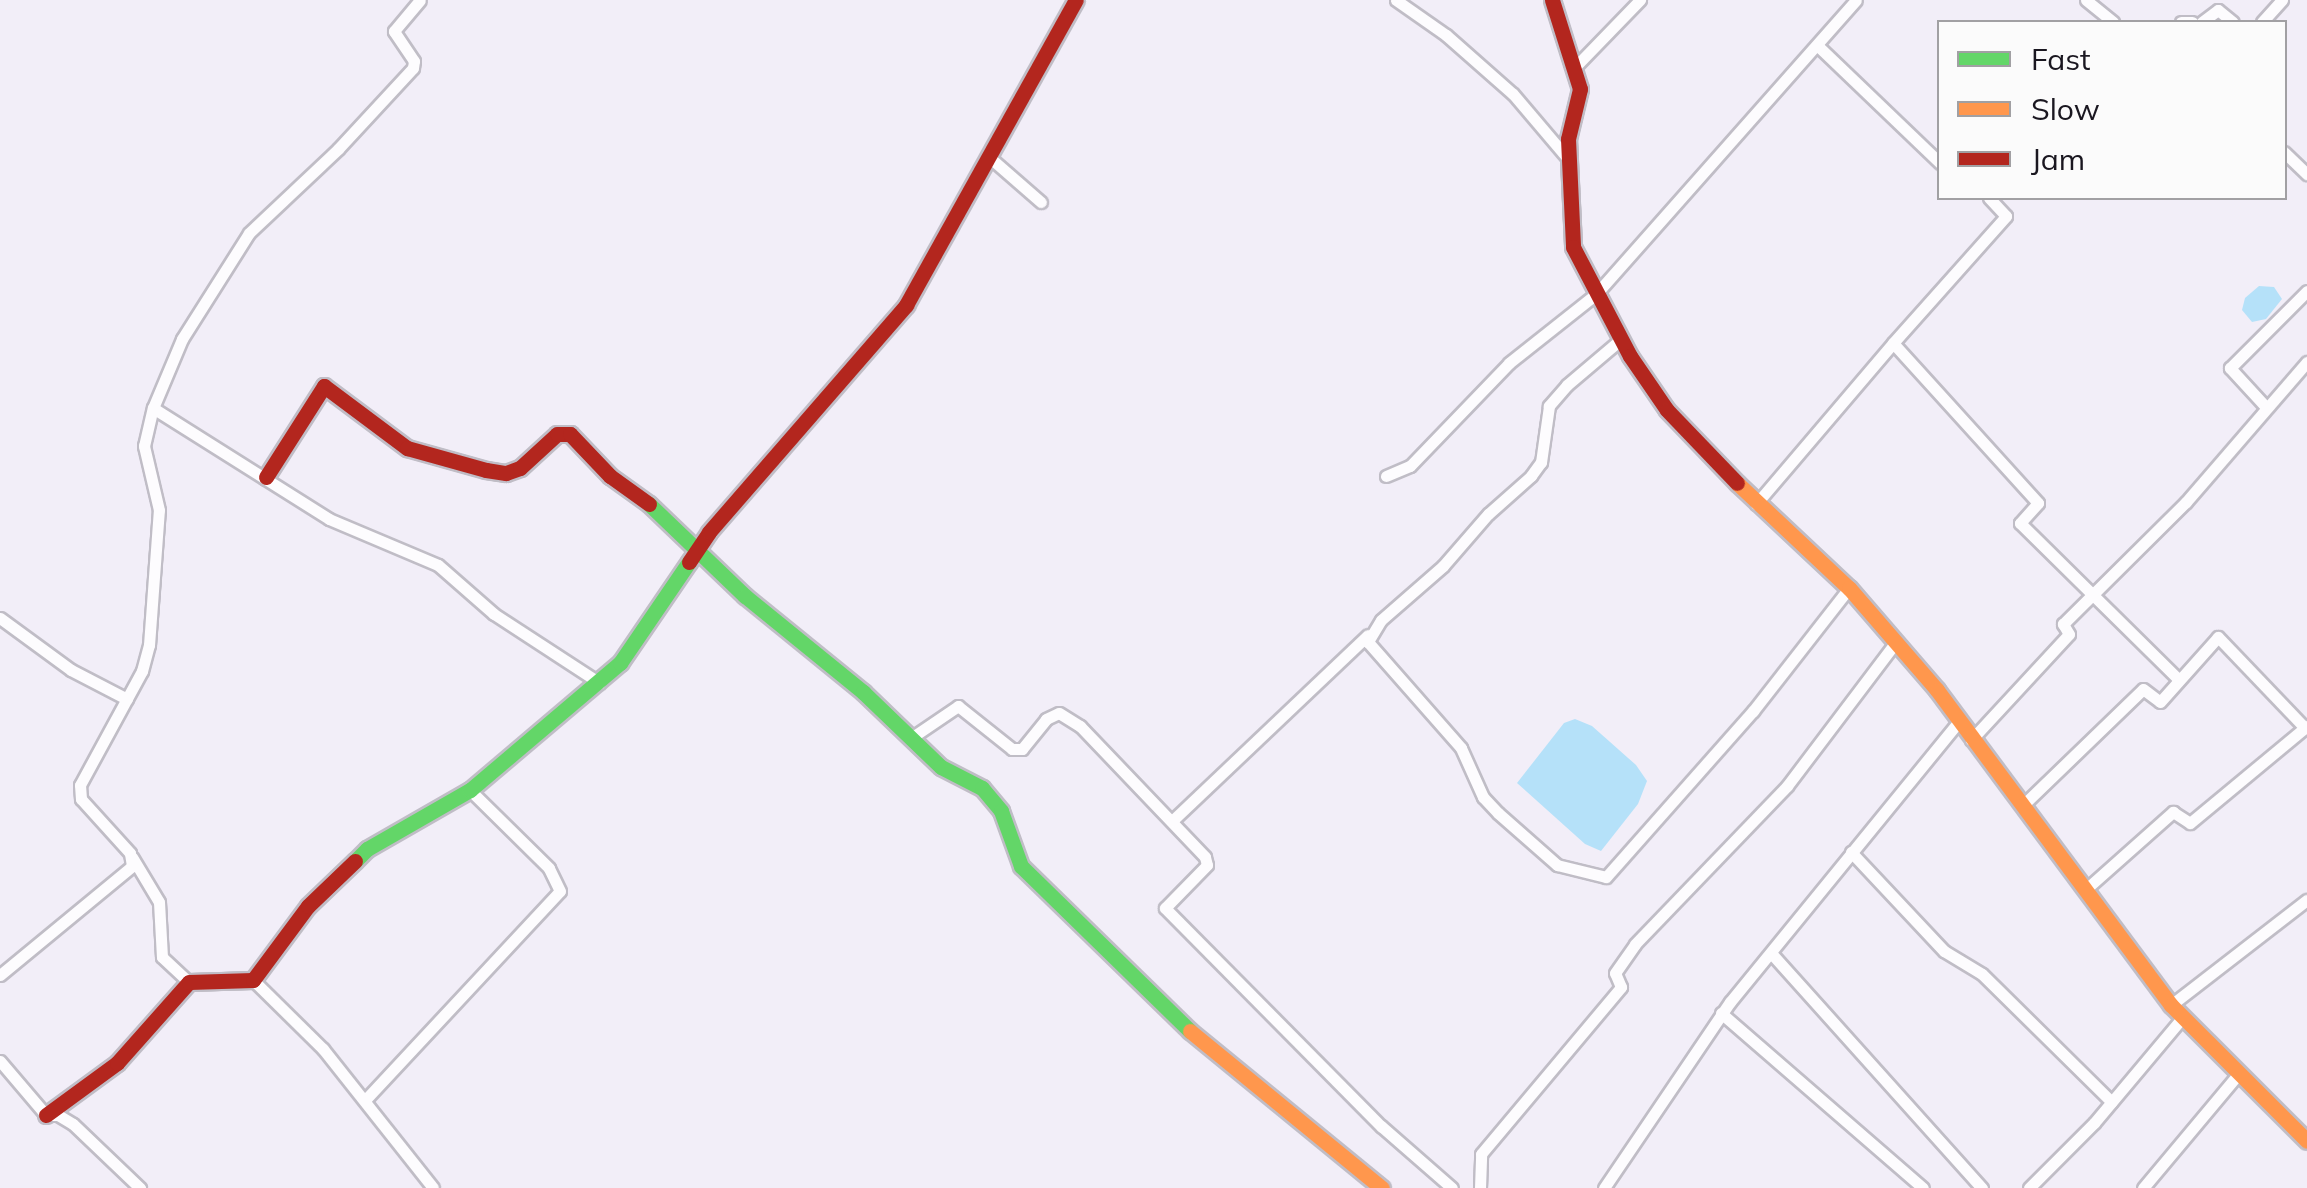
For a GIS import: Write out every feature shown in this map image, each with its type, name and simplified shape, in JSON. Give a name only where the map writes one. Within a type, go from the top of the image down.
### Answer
[{"type":"street","points":[[420,0],[394,31],[414,61],[411,70],[338,149],[250,233],[182,339],[153,408],[144,446],[159,510],[149,646],[142,671],[93,756],[80,794],[132,858],[159,902],[162,957],[189,982],[253,980],[323,1049],[433,1188]]},
{"type":"street","points":[[253,980],[308,906],[367,849],[470,790],[600,683],[629,652],[738,496],[807,424],[906,305],[1076,0]]},
{"type":"street","points":[[1396,0],[1446,35],[1513,94],[1569,160]]},
{"type":"street","points":[[1552,0],[1580,89],[1568,139],[1573,246],[1620,340],[1667,410],[1756,504],[1849,588],[1896,642],[2177,1011],[2307,1141]]},
{"type":"street","points":[[1574,68],[1640,0]]},
{"type":"street","points":[[2086,0],[2111,20]]},
{"type":"street","points":[[2264,20],[2282,0]]},
{"type":"street","points":[[1386,476],[1410,466],[1509,363],[1596,294],[1818,46],[1852,2]]},
{"type":"street","points":[[2205,20],[2218,10],[2230,20]]},
{"type":"street","points":[[1818,46],[1937,160]]},
{"type":"street","points":[[2287,155],[2307,174]]},
{"type":"street","points":[[988,156],[1041,202]]},
{"type":"street","points":[[1756,504],[2006,216],[1991,200]]},
{"type":"street","points":[[2265,406],[2230,368],[2307,291]]},
{"type":"street","points":[[1172,821],[1531,476],[1541,462],[1550,406],[1566,385],[1620,340]]},
{"type":"street","points":[[1893,343],[2038,503],[2020,522],[2179,680]]},
{"type":"street","points":[[1971,740],[2069,634],[2064,624],[2186,502],[2265,406],[2307,362]]},
{"type":"street","points":[[266,477],[318,390],[326,386],[407,448],[486,470],[506,473],[520,468],[557,434],[570,434],[610,476],[660,512],[696,551],[942,767],[990,796],[1002,811],[1021,866],[1074,922],[1207,1047],[1382,1188]]},
{"type":"street","points":[[153,408],[329,519],[438,565],[494,614],[600,683]]},
{"type":"street","points":[[1370,632],[1368,642],[1373,651],[1461,748],[1483,797],[1498,813],[1557,866],[1606,877],[1753,712],[1849,588]]},
{"type":"street","points":[[0,618],[71,670],[126,698]]},
{"type":"street","points":[[2022,806],[2141,690],[2160,702],[2218,637],[2306,727],[2190,823],[2173,812],[2086,890]]},
{"type":"street","points":[[1480,1188],[1481,1154],[1621,987],[1615,973],[1635,944],[1786,786],[1896,642]]},
{"type":"street","points":[[911,738],[958,706],[1005,744],[1022,749],[1046,719],[1059,713],[1080,726],[1207,862],[1165,908],[1381,1126],[1452,1188]]},
{"type":"street","points":[[1604,1188],[1721,1014],[1958,722]]},
{"type":"street","points":[[366,1100],[560,891],[549,868],[470,790]]},
{"type":"street","points":[[1851,852],[1944,951],[1982,974],[2112,1102]]},
{"type":"street","points":[[0,975],[126,872],[132,858]]},
{"type":"street","points":[[2029,1188],[2112,1102],[2177,1011],[2307,900]]},
{"type":"street","points":[[1771,953],[1982,1188]]},
{"type":"street","points":[[46,1114],[116,1062],[156,1024],[189,982]]},
{"type":"street","points":[[1721,1014],[1923,1188]]},
{"type":"street","points":[[0,1061],[46,1114],[58,1114],[72,1124],[140,1188]]},
{"type":"street","points":[[2143,1188],[2238,1074]]},
{"type":"water","points":[[2259,286],[2274,287],[2282,299],[2266,319],[2252,322],[2242,310],[2245,298]]},
{"type":"water","points":[[1575,719],[1592,726],[1636,765],[1647,781],[1638,804],[1601,851],[1585,844],[1517,783],[1564,723]]},
{"type":"traffic: fast","points":[[649,504],[745,596],[863,692],[941,767],[982,788],[1001,811],[1021,866],[1190,1031]]},
{"type":"traffic: fast","points":[[355,861],[367,849],[470,790],[620,663],[689,562]]},
{"type":"traffic: slow","points":[[1737,483],[1849,588],[1937,690],[2171,1005],[2307,1141]]},
{"type":"traffic: slow","points":[[1190,1031],[1382,1188]]},
{"type":"traffic: jam","points":[[689,562],[709,532],[906,305],[1076,0]]},
{"type":"traffic: jam","points":[[1552,0],[1580,89],[1568,139],[1573,247],[1630,356],[1667,410],[1737,483]]},
{"type":"traffic: jam","points":[[266,477],[324,386],[407,448],[486,470],[506,473],[520,468],[557,434],[570,434],[610,476],[649,504]]},
{"type":"traffic: jam","points":[[46,1115],[117,1063],[189,982],[253,980],[308,906],[355,861]]}]
